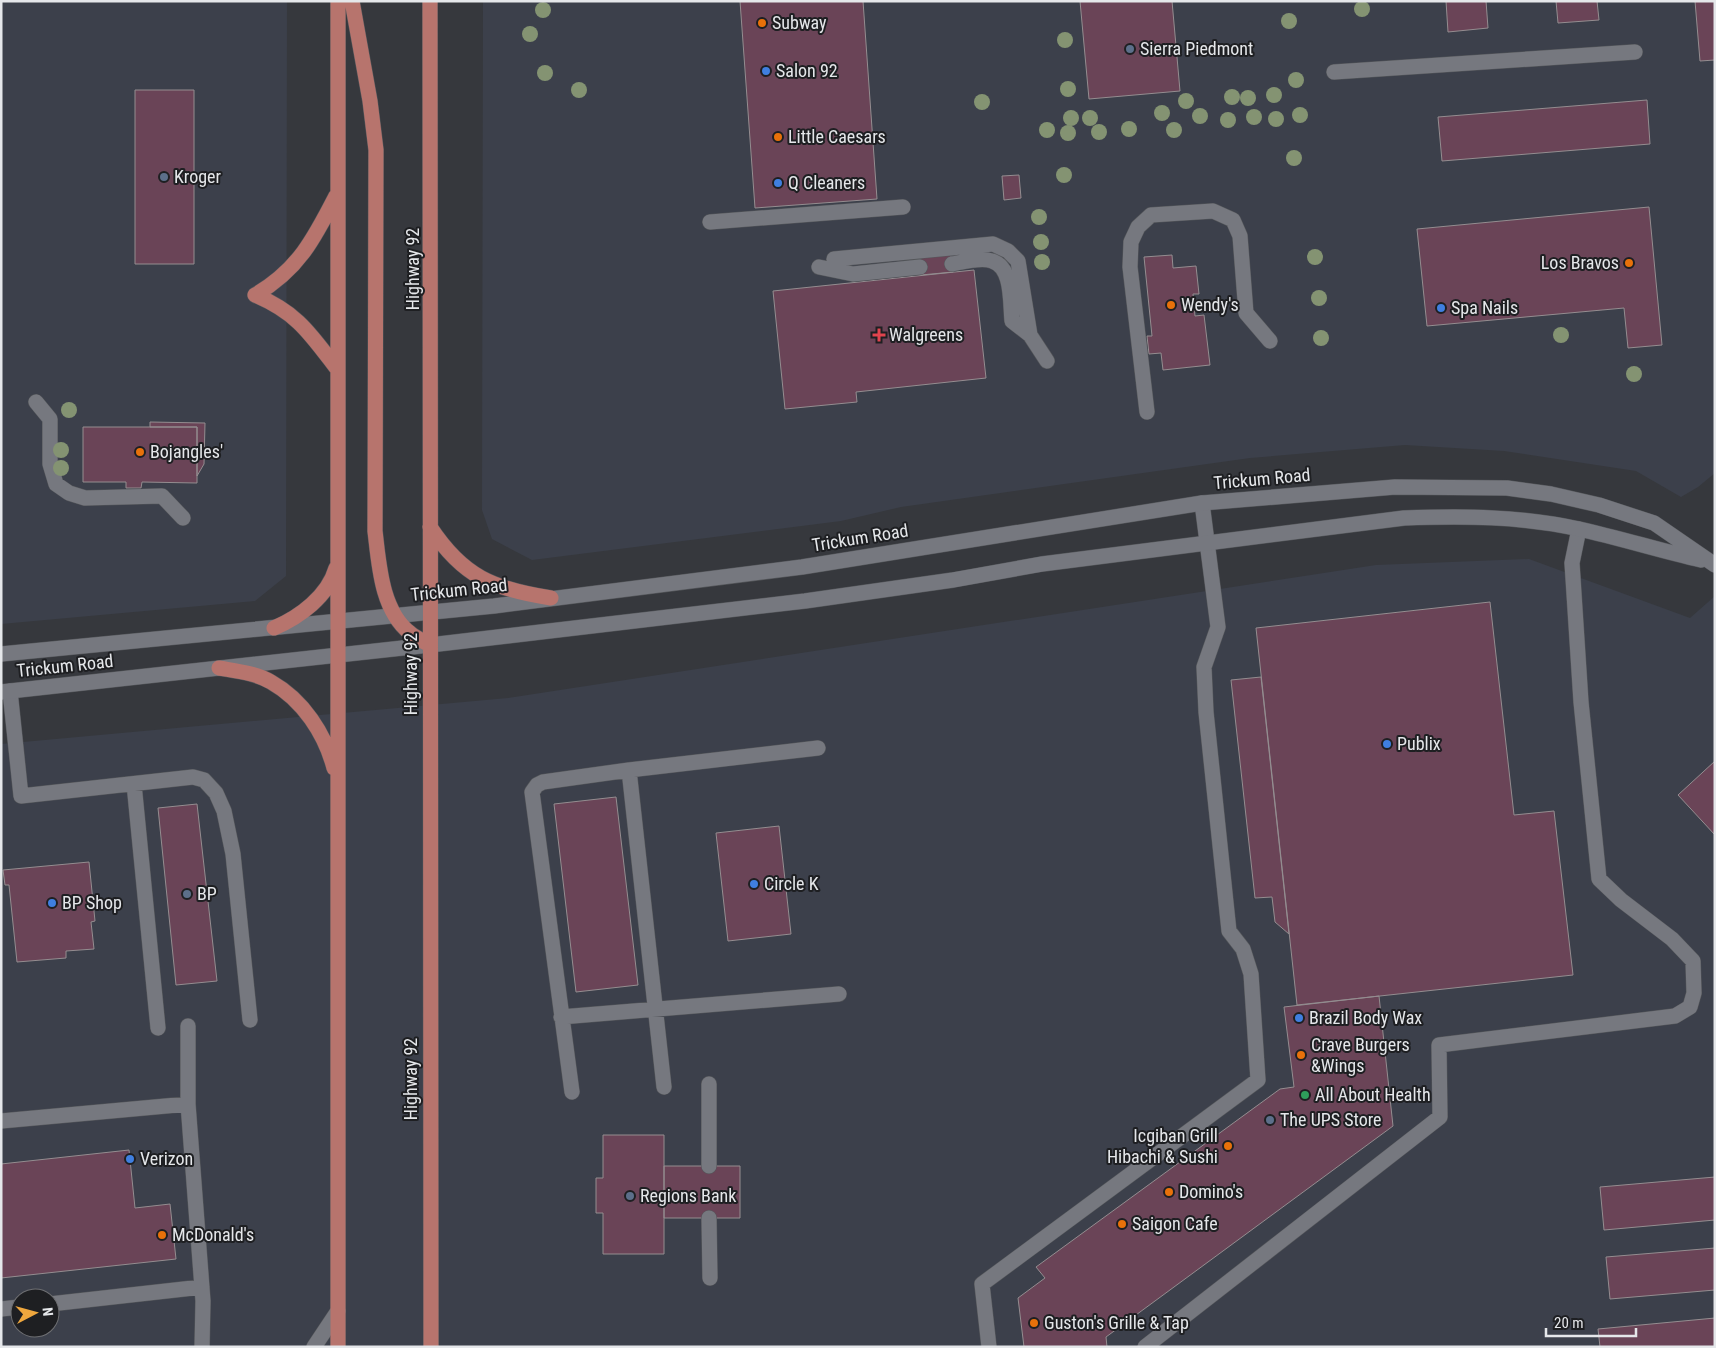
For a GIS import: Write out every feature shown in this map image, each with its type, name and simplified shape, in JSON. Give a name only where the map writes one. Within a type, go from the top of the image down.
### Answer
[{"type":"main road","points":[[338,1],[338,1347]]},
{"type":"main road","points":[[352,1],[370,101],[376,150],[376,531],[379,566],[386,593],[395,616],[409,632],[430,645]]},
{"type":"main road","points":[[424,1],[430,35]]},
{"type":"main road","name":"Highway 92","points":[[430,1],[431,1347]]},
{"type":"main road","points":[[338,192],[320,228],[296,263],[274,284],[255,295],[274,303],[297,319],[338,370]]},
{"type":"main road","points":[[430,527],[444,549],[456,561],[479,578],[509,589],[551,598]]},
{"type":"main road","points":[[274,628],[289,621],[317,599],[334,572],[338,559]]},
{"type":"main road","points":[[219,668],[248,673],[271,682],[290,696],[307,714],[320,733],[330,754],[338,784]]},
{"type":"street","points":[[1334,72],[1635,52]]},
{"type":"street","points":[[710,222],[903,207]]},
{"type":"street","points":[[1147,412],[1130,267],[1131,242],[1138,227],[1151,215],[1213,211],[1232,220],[1240,236],[1246,313],[1270,341]]},
{"type":"street","points":[[834,259],[993,244],[1008,251],[1018,261],[1030,335]]},
{"type":"street","points":[[952,264],[990,260],[1001,266],[1008,281],[1012,321],[1030,335],[1047,362]]},
{"type":"street","points":[[819,267],[853,274],[920,267]]},
{"type":"street","points":[[36,402],[50,419],[50,464],[56,484],[69,493],[85,498],[162,496],[183,518]]},
{"type":"street","name":"Trickum Road","points":[[1,654],[429,613],[802,567],[1202,503],[1395,487],[1507,488],[1551,494],[1629,514],[1654,523],[1712,564]]},
{"type":"street","points":[[990,1347],[982,1284],[1258,1080],[1251,974],[1243,949],[1229,931],[1206,712],[1204,667],[1218,628],[1202,503]]},
{"type":"street","name":"Trickum Road","points":[[5,691],[430,645],[805,601],[953,580],[1042,564],[1208,541],[1404,518],[1460,516],[1506,518],[1579,529],[1712,564]]},
{"type":"street","points":[[1145,1347],[1440,1117],[1439,1046],[1675,1016],[1690,1007],[1694,993],[1693,962],[1672,938],[1621,900],[1599,879],[1581,702],[1572,563],[1579,529]]},
{"type":"street","points":[[5,691],[21,796],[193,777],[204,780],[216,793],[224,811],[233,854],[250,1020]]},
{"type":"street","points":[[572,1092],[532,792],[537,785],[543,782],[629,770],[818,748]]},
{"type":"street","points":[[629,770],[664,1087]]},
{"type":"street","points":[[134,784],[158,1028]]},
{"type":"street","points":[[561,1017],[839,994]]},
{"type":"street","points":[[188,1026],[188,1104],[202,1287],[202,1347]]},
{"type":"street","points":[[708,1084],[709,1166]]},
{"type":"street","points":[[1,1121],[188,1104]]},
{"type":"street","points":[[709,1218],[710,1278]]},
{"type":"street","points":[[60,1303],[202,1287]]},
{"type":"street","points":[[314,1347],[338,1310]]},
{"type":"shaded area","points":[[1,1],[287,1],[286,576],[255,601],[1,624]]},
{"type":"shaded area","points":[[483,1],[1715,1],[1715,473],[1698,487],[1681,497],[1636,471],[1504,451],[1405,445],[1250,458],[901,507],[841,521],[532,560],[492,539],[482,510]]},
{"type":"shaded area","points":[[1529,559],[1690,618],[1715,596],[1715,1347],[1,1347],[1,744],[508,698],[1376,565]]},
{"type":"building","points":[[740,1],[863,1],[877,199],[755,208]]},
{"type":"building","name":"Sierra Piedmont","points":[[1080,1],[1172,1],[1180,91],[1089,99]]},
{"type":"building","points":[[1446,1],[1486,1],[1488,28],[1448,32]]},
{"type":"building","points":[[1556,1],[1597,1],[1599,20],[1558,23]]},
{"type":"building","points":[[1695,1],[1715,1],[1715,60],[1700,61]]},
{"type":"building","name":"Kroger","points":[[135,90],[194,90],[194,264],[135,264]]},
{"type":"building","points":[[1647,100],[1650,144],[1442,161],[1438,117]]},
{"type":"building","points":[[1019,175],[1021,198],[1004,200],[1002,176]]},
{"type":"building","points":[[1649,207],[1662,345],[1628,348],[1624,308],[1427,326],[1417,229]]},
{"type":"building","points":[[950,248],[953,272],[921,275],[919,251]]},
{"type":"building","name":"Wendy's","points":[[1172,255],[1173,268],[1196,266],[1199,294],[1193,294],[1195,316],[1204,315],[1210,365],[1163,370],[1161,353],[1149,354],[1147,336],[1152,336],[1144,257]]},
{"type":"building","name":"Walgreens","points":[[974,270],[986,378],[856,392],[857,402],[785,409],[773,291]]},
{"type":"building","points":[[150,422],[205,423],[204,464],[197,476],[197,427],[150,427]]},
{"type":"building","name":"Bojangles'","points":[[83,427],[197,427],[197,483],[142,482],[141,488],[126,488],[126,482],[83,482]]},
{"type":"building","name":"Publix","points":[[1490,602],[1514,815],[1554,811],[1573,975],[1297,1005],[1256,628]]},
{"type":"building","points":[[1261,677],[1289,934],[1275,922],[1272,897],[1255,898],[1231,680]]},
{"type":"building","points":[[1715,761],[1715,835],[1678,795]]},
{"type":"building","points":[[616,797],[638,985],[576,992],[554,804]]},
{"type":"building","name":"BP","points":[[197,804],[217,981],[176,985],[158,808]]},
{"type":"building","name":"Circle K","points":[[779,826],[791,934],[728,941],[716,833]]},
{"type":"building","name":"BP Shop","points":[[89,862],[95,921],[91,922],[94,949],[66,951],[66,958],[17,962],[9,885],[5,885],[3,870]]},
{"type":"building","points":[[1379,996],[1393,1126],[1106,1337],[1107,1347],[1024,1347],[1018,1298],[1045,1278],[1036,1267],[1280,1089],[1294,1087],[1284,1007]]},
{"type":"building","name":"Regions Bank","points":[[603,1135],[664,1135],[664,1254],[603,1254],[603,1213],[596,1213],[596,1178],[603,1178]]},
{"type":"building","points":[[129,1150],[135,1208],[170,1204],[176,1259],[1,1278],[1,1164]]},
{"type":"building","points":[[664,1166],[740,1166],[740,1218],[664,1218]]},
{"type":"building","points":[[1715,1177],[1715,1220],[1604,1230],[1600,1187]]},
{"type":"building","points":[[1715,1248],[1715,1290],[1610,1299],[1606,1257]]},
{"type":"building","points":[[1715,1318],[1715,1347],[1600,1347],[1598,1329]]},
{"type":"place","name":"Subway","points":[[762,23]]},
{"type":"place","name":"Sierra Piedmont","points":[[1130,49]]},
{"type":"place","name":"Salon 92","points":[[766,71]]},
{"type":"place","name":"Little Caesars","points":[[778,137]]},
{"type":"place","name":"Kroger","points":[[164,177]]},
{"type":"place","name":"Q Cleaners","points":[[778,183]]},
{"type":"place","name":"Los Bravos","points":[[1629,263]]},
{"type":"place","name":"Wendy's","points":[[1171,305]]},
{"type":"place","name":"Spa Nails","points":[[1441,308]]},
{"type":"place","name":"Walgreens","points":[[879,335]]},
{"type":"place","name":"Bojangles'","points":[[140,452]]},
{"type":"place","name":"Publix","points":[[1387,744]]},
{"type":"place","name":"Circle K","points":[[754,884]]},
{"type":"place","name":"BP","points":[[187,894]]},
{"type":"place","name":"BP Shop","points":[[52,903]]},
{"type":"place","name":"Brazil Body Wax","points":[[1299,1018]]},
{"type":"place","name":"Crave Burgers &Wings","points":[[1301,1055]]},
{"type":"place","name":"All About Health","points":[[1305,1095]]},
{"type":"place","name":"The UPS Store","points":[[1270,1120]]},
{"type":"place","name":"Icgiban Grill Hibachi & Sushi","points":[[1228,1146]]},
{"type":"place","name":"Verizon","points":[[130,1159]]},
{"type":"place","name":"Domino's","points":[[1169,1192]]},
{"type":"place","name":"Regions Bank","points":[[630,1196]]},
{"type":"place","name":"Saigon Cafe","points":[[1122,1224]]},
{"type":"place","name":"McDonald's","points":[[162,1235]]},
{"type":"place","name":"Guston's Grille & Tap","points":[[1034,1323]]}]
